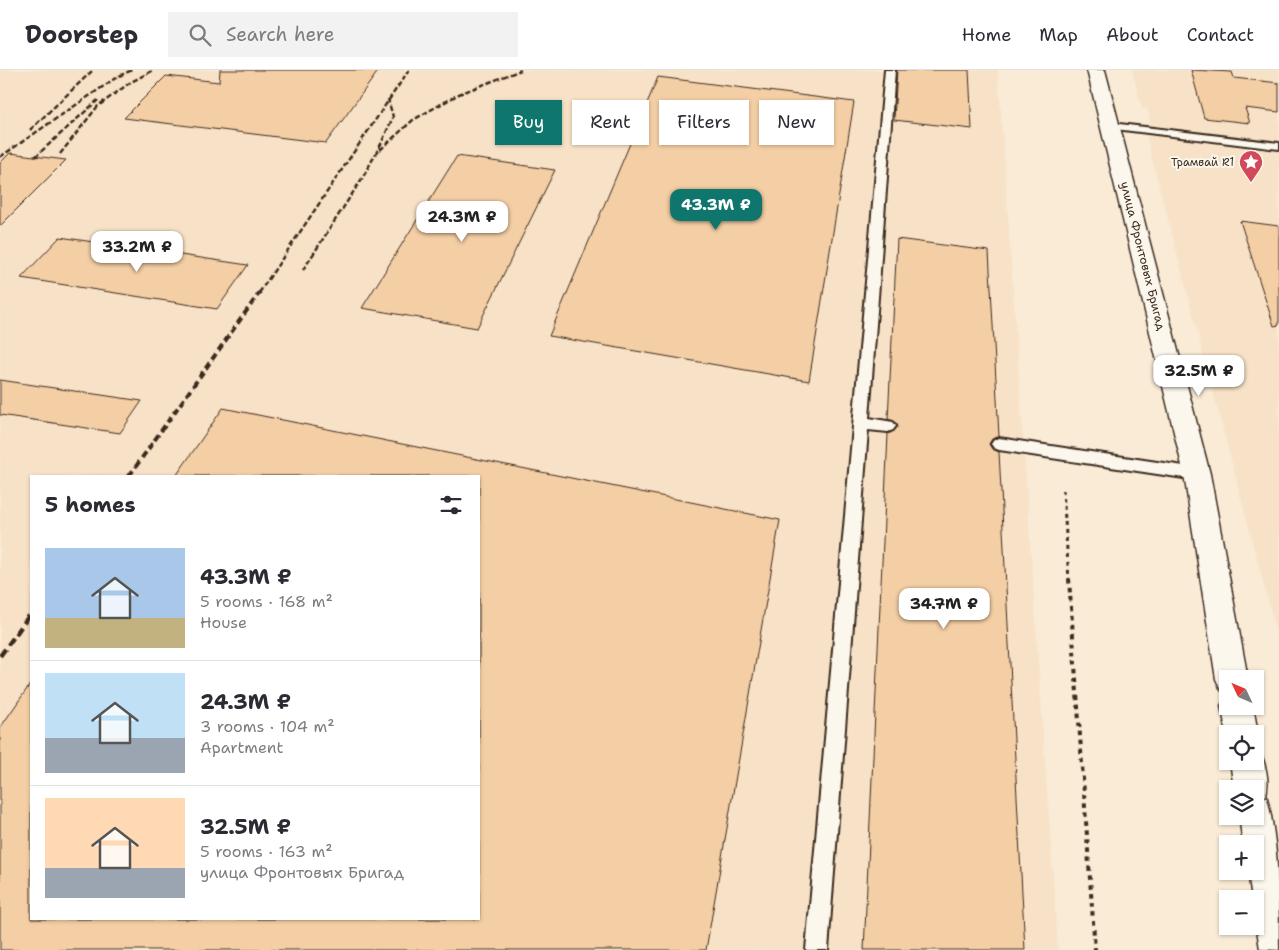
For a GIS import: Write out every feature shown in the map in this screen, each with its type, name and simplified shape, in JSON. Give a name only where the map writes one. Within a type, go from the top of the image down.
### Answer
[{"type":"main road","name":"улица Фронтовых Бригад","points":[[1096,70],[1197,474],[1230,670]]},
{"type":"main road","points":[[1258,825],[1279,949]]},
{"type":"lane","points":[[817,950],[890,70]]},
{"type":"lane","points":[[1111,126],[1279,146]]},
{"type":"lane","points":[[862,423],[888,426]]},
{"type":"lane","points":[[999,444],[1197,474]]},
{"type":"path","points":[[1063,490],[1095,950]]},
{"type":"shaded area","points":[[0,70],[998,70],[1058,950],[0,950]]},
{"type":"shaded area","points":[[1132,70],[1279,70],[1279,643],[1143,124],[1150,124],[1148,109],[1142,108]]},
{"type":"building","points":[[220,70],[379,70],[326,143],[124,118],[166,76],[219,82]]},
{"type":"building","points":[[897,70],[969,70],[972,129],[894,120]]},
{"type":"building","points":[[1191,70],[1232,72],[1234,78],[1279,83],[1279,112],[1245,108],[1250,123],[1204,118]]},
{"type":"building","points":[[658,77],[854,102],[809,381],[549,336],[629,145],[649,145],[648,100]]},
{"type":"building","points":[[10,153],[66,160],[0,226],[0,163]]},
{"type":"building","points":[[457,156],[555,170],[477,328],[362,308]]},
{"type":"building","points":[[1240,221],[1279,226],[1279,325],[1274,326]]},
{"type":"building","points":[[60,237],[248,265],[217,309],[21,278]]},
{"type":"building","points":[[897,239],[989,251],[999,436],[992,439],[989,444],[992,449],[999,452],[1025,950],[864,950],[888,434],[898,426],[894,421],[888,419]]},
{"type":"building","points":[[0,380],[142,401],[120,433],[0,415]]},
{"type":"building","points":[[223,408],[780,520],[706,950],[0,950],[0,728],[30,684],[30,920],[480,920],[480,475],[177,475]]},
{"type":"railway","points":[[30,130],[93,70]]},
{"type":"railway","points":[[0,157],[117,77],[132,70]]},
{"type":"railway","points":[[60,154],[98,106],[131,82],[154,70]]},
{"type":"railway","points":[[388,101],[409,70]]},
{"type":"railway","points":[[380,150],[413,120],[459,94],[521,70]]},
{"type":"railway","points":[[35,157],[98,100]]},
{"type":"railway","points":[[259,293],[388,101]]},
{"type":"railway","points":[[303,270],[363,177],[381,144],[393,117],[388,101]]},
{"type":"railway","points":[[130,475],[260,292]]},
{"type":"railway","points":[[0,656],[30,614]]},
{"type":"place","name":"Трамвай R1","points":[[1251,183]]}]
